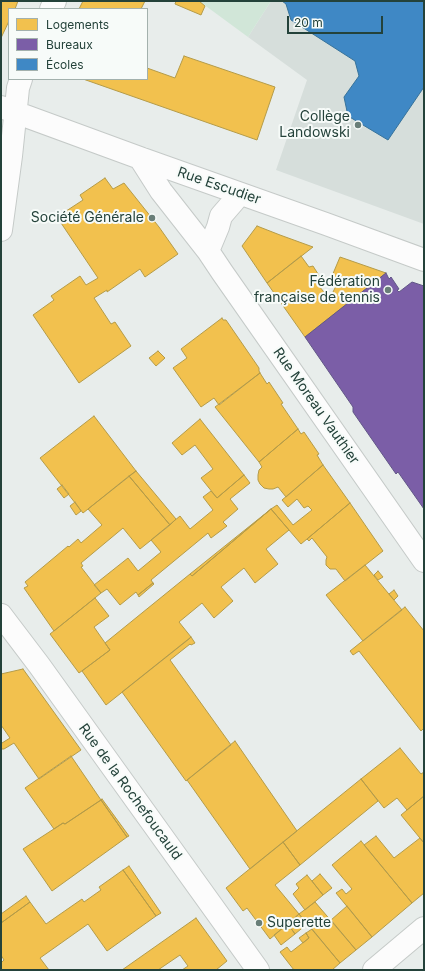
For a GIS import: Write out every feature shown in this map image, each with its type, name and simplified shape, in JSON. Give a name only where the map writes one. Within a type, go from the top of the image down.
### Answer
[{"type":"street","points":[[1,230],[11,156],[8,109],[21,80]]},
{"type":"street","name":"Rue Escudier","points":[[8,109],[424,260]]},
{"type":"street","name":"Rue Moreau Vauthier","points":[[140,158],[161,191],[208,251],[424,562]]},
{"type":"street","points":[[208,251],[221,216],[240,194]]},
{"type":"street","name":"Rue de la Rochefoucauld","points":[[1,615],[39,665],[258,970]]},
{"type":"street","points":[[374,970],[424,928]]},
{"type":"shaded area","name":"Collège Landowski","points":[[271,1],[282,1],[286,4],[288,1],[424,1],[424,224],[276,170],[307,80],[248,37]]},
{"type":"green space","points":[[199,1],[271,1],[248,37]]},
{"type":"building: Logements","points":[[1,1],[18,1],[15,8],[8,8],[8,23],[1,38]]},
{"type":"building: Logements","points":[[83,1],[145,1],[142,8],[80,8]]},
{"type":"building: Logements","points":[[176,1],[199,1],[205,6],[201,15],[175,4]]},
{"type":"building: Logements","points":[[184,56],[275,87],[257,140],[86,80],[148,80],[148,68],[175,78]]},
{"type":"building: Logements","points":[[105,178],[113,189],[124,183],[159,227],[178,254],[145,277],[140,269],[107,292],[107,290],[94,298],[111,324],[115,322],[131,346],[79,383],[33,315],[54,300],[51,296],[80,276],[86,285],[98,278],[57,217],[83,200],[80,195]]},
{"type":"building: Logements","points":[[257,226],[313,247],[267,283],[242,246]]},
{"type":"building: Logements","points":[[301,256],[309,267],[313,266],[320,277],[320,283],[318,285],[324,292],[321,295],[327,303],[335,295],[333,292],[336,286],[339,287],[342,280],[332,276],[340,257],[386,273],[305,337],[267,283]]},
{"type":"building: Logements","points":[[222,318],[223,320],[226,320],[259,368],[260,373],[219,405],[214,398],[201,407],[173,368],[187,358],[181,349]]},
{"type":"building: Logements","points":[[158,351],[165,358],[156,366],[149,358]]},
{"type":"building: Logements","points":[[260,373],[267,384],[269,382],[283,403],[281,404],[298,429],[259,462],[215,407]]},
{"type":"building: Logements","points":[[94,416],[136,471],[83,513],[40,458]]},
{"type":"building: Logements","points":[[200,419],[244,475],[217,498],[201,478],[213,469],[195,445],[182,455],[172,443]]},
{"type":"building: Logements","points":[[298,429],[301,434],[304,432],[319,454],[317,455],[323,465],[286,497],[278,487],[269,489],[264,488],[260,484],[258,475],[259,470],[262,467],[259,462]]},
{"type":"building: Logements","points":[[323,465],[350,503],[301,544],[271,509],[277,505],[293,525],[312,510],[308,506],[304,508],[297,499],[288,507],[282,500]]},
{"type":"building: Logements","points":[[136,471],[176,519],[170,525],[129,476]]},
{"type":"building: Logements","points":[[244,475],[250,483],[230,499],[238,509],[223,522],[227,526],[211,538],[208,533],[151,580],[153,583],[138,595],[136,592],[120,605],[107,589],[101,593],[94,585],[128,558],[138,571],[161,552],[151,540],[180,516],[190,529],[213,510],[203,497],[211,491],[217,498]]},
{"type":"building: Logements","points":[[129,476],[170,525],[140,549],[123,528],[81,563],[83,566],[81,567],[101,593],[54,631],[24,588],[28,586],[25,582],[68,546],[69,547],[78,539],[81,543],[102,525],[88,509]]},
{"type":"building: Logements","points":[[62,485],[69,494],[64,498],[57,489]]},
{"type":"building: Logements","points":[[75,502],[81,511],[76,515],[70,506]]},
{"type":"building: Logements","points":[[350,503],[383,551],[345,581],[336,569],[330,569],[326,565],[327,557],[312,538],[309,541],[307,539]]},
{"type":"building: Logements","points":[[271,509],[289,530],[266,549],[278,564],[255,583],[244,568],[221,587],[233,601],[214,618],[202,603],[179,622],[191,637],[106,705],[82,671],[110,650],[105,643],[190,574],[192,576]]},
{"type":"building: Logements","points":[[271,509],[192,576],[190,574]]},
{"type":"building: Logements","points":[[365,565],[402,610],[363,641],[326,595]]},
{"type":"building: Logements","points":[[378,571],[383,577],[378,580],[374,575]]},
{"type":"building: Logements","points":[[153,583],[154,584],[139,597],[138,595]]},
{"type":"building: Logements","points":[[394,590],[398,596],[394,600],[389,594]]},
{"type":"building: Logements","points":[[95,598],[109,616],[94,627],[110,650],[79,673],[50,634]]},
{"type":"building: Logements","points":[[405,607],[424,631],[424,728],[421,731],[359,651],[353,655],[350,651]]},
{"type":"building: Logements","points":[[191,637],[195,643],[190,644],[170,660],[231,745],[186,781],[122,692]]},
{"type":"building: Logements","points":[[23,669],[81,750],[39,779],[14,743],[4,749],[1,749],[1,743],[10,738],[1,725],[1,674]]},
{"type":"building: Logements","points":[[235,741],[297,831],[250,869],[187,780]]},
{"type":"building: Logements","points":[[400,748],[421,774],[424,772],[424,796],[407,810],[397,798],[384,808],[361,779]]},
{"type":"building: Logements","points":[[71,756],[101,800],[65,824],[63,823],[54,829],[25,788]]},
{"type":"building: Logements","points":[[361,779],[378,801],[300,865],[283,842]]},
{"type":"building: Logements","points":[[424,796],[424,843],[401,815]]},
{"type":"building: Logements","points":[[102,799],[129,836],[127,837],[101,800]]},
{"type":"building: Logements","points":[[101,800],[127,837],[52,891],[23,849]]},
{"type":"building: Logements","points":[[376,836],[394,858],[420,838],[424,843],[424,893],[412,903],[364,845]]},
{"type":"building: Logements","points":[[361,841],[412,903],[372,937],[336,893],[342,889],[346,894],[352,889],[332,865]]},
{"type":"building: Logements","points":[[283,842],[300,865],[275,885],[299,914],[270,939],[247,908],[243,911],[226,888]]},
{"type":"building: Logements","points":[[129,866],[161,913],[156,916],[123,870]]},
{"type":"building: Logements","points":[[123,870],[156,916],[107,951],[88,924],[40,958],[49,970],[1,970],[1,963],[4,960],[1,955],[1,923],[30,902],[46,924],[82,899],[84,902],[101,890],[99,887]]},
{"type":"building: Logements","points":[[320,874],[332,888],[323,895],[312,881]]},
{"type":"building: Logements","points":[[307,875],[323,895],[305,910],[293,894],[299,888],[296,884]]},
{"type":"building: Logements","points":[[26,896],[30,902],[1,923],[1,914]]},
{"type":"building: Logements","points":[[315,902],[356,950],[340,963],[299,914]]},
{"type":"building: Logements","points":[[347,906],[372,937],[356,950],[331,920]]},
{"type":"building: Logements","points":[[299,914],[307,924],[295,934],[288,924]]},
{"type":"building: Logements","points":[[196,918],[227,961],[216,970],[182,970],[188,966],[180,955],[158,970],[122,970]]},
{"type":"building: Logements","points":[[288,924],[295,934],[281,945],[274,935]]},
{"type":"building: Logements","points":[[312,929],[340,963],[332,970],[294,970],[280,952],[287,947],[291,952],[309,938],[306,933]]},
{"type":"building: Logements","points":[[306,933],[309,938],[303,943],[299,938]]},
{"type":"building: Bureaux","points":[[386,273],[389,279],[391,277],[399,289],[397,290],[399,292],[412,282],[424,286],[424,509],[398,472],[396,474],[353,412],[353,407],[305,337]]},
{"type":"building: Écoles","points":[[282,1],[424,1],[424,87],[388,140],[348,116],[344,97],[359,76],[355,61],[291,20],[286,4]]},
{"type":"place","name":"Collège Landowski","points":[[358,125]]},
{"type":"place","name":"Société Générale","points":[[152,218]]},
{"type":"place","name":"Fédération française de tennis","points":[[388,290]]},
{"type":"place","name":"Superette","points":[[259,923]]}]
